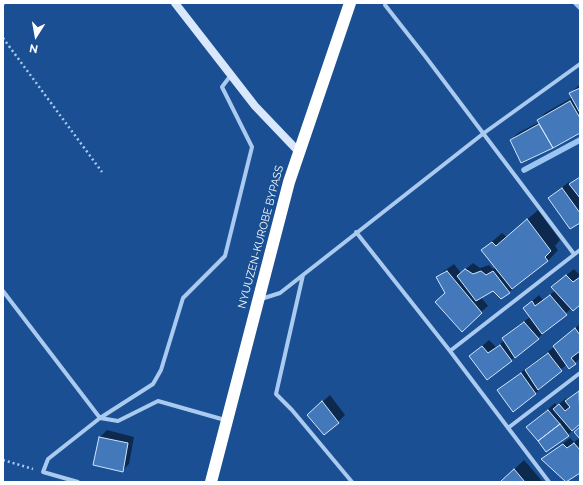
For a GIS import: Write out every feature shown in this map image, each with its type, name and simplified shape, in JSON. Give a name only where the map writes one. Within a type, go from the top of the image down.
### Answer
[{"type":"highway","name":"NYUUZEN-KUROBE BYPASS","points":[[211,482],[257,300],[298,151],[350,3]]},
{"type":"street","points":[[175,3],[255,106],[298,151]]},
{"type":"street","points":[[575,3],[580,8]]},
{"type":"street","points":[[385,5],[484,133],[574,254]]},
{"type":"street","points":[[257,300],[280,293],[484,133],[580,64]]},
{"type":"street","points":[[78,482],[43,472],[48,459],[100,418],[153,384],[161,370],[183,298],[225,256],[252,147],[222,87],[231,75]]},
{"type":"street","points":[[356,232],[450,351],[549,482]]},
{"type":"street","points":[[450,351],[580,250]]},
{"type":"street","points":[[303,275],[276,394],[292,410],[352,482]]},
{"type":"street","points":[[3,291],[100,418],[118,421],[158,401],[226,420]]},
{"type":"street","points":[[508,428],[580,373]]},
{"type":"path","points":[[3,38],[102,172]]},
{"type":"path","points":[[3,460],[43,472]]},
{"type":"building","points":[[580,88],[580,113],[569,93]]},
{"type":"building","points":[[570,101],[580,118],[580,133],[553,148],[537,120]]},
{"type":"building","points":[[539,124],[553,148],[521,163],[510,140]]},
{"type":"building","points":[[580,177],[580,198],[569,184]]},
{"type":"building","points":[[562,188],[580,213],[580,223],[570,229],[548,198]]},
{"type":"building","points":[[527,219],[551,251],[545,257],[548,261],[512,289],[481,250],[492,242],[496,246]]},
{"type":"building","points":[[465,269],[473,274],[481,271],[486,275],[493,271],[510,293],[501,299],[493,291],[476,301],[457,276]]},
{"type":"building","points":[[447,271],[482,313],[462,332],[435,302],[445,293],[436,277]]},
{"type":"building","points":[[566,275],[573,282],[580,277],[580,305],[573,311],[551,287]]},
{"type":"building","points":[[550,295],[567,315],[542,334],[523,308],[532,301],[535,306]]},
{"type":"building","points":[[524,322],[539,339],[515,358],[502,338]]},
{"type":"building","points":[[575,328],[580,335],[580,351],[571,358],[576,364],[569,369],[553,346]]},
{"type":"building","points":[[500,345],[512,361],[487,380],[469,356],[482,346],[488,353]]},
{"type":"building","points":[[548,353],[562,371],[538,390],[525,370]]},
{"type":"building","points":[[521,373],[536,394],[513,412],[497,390]]},
{"type":"building","points":[[579,391],[580,424],[572,431],[553,409],[559,404],[565,411],[570,407],[565,401]]},
{"type":"building","points":[[322,401],[339,423],[324,435],[307,415]]},
{"type":"building","points":[[548,410],[560,424],[538,441],[526,427]]},
{"type":"building","points":[[560,424],[569,436],[546,452],[538,441]]},
{"type":"building","points":[[580,427],[580,439],[574,432]]},
{"type":"building","points":[[99,437],[128,443],[123,472],[93,465]]},
{"type":"building","points":[[574,443],[580,450],[580,473],[566,482],[541,459],[563,444],[567,448]]},
{"type":"building","points":[[514,469],[525,482],[500,482]]},
{"type":"waterway","points":[[524,170],[580,140]]}]
